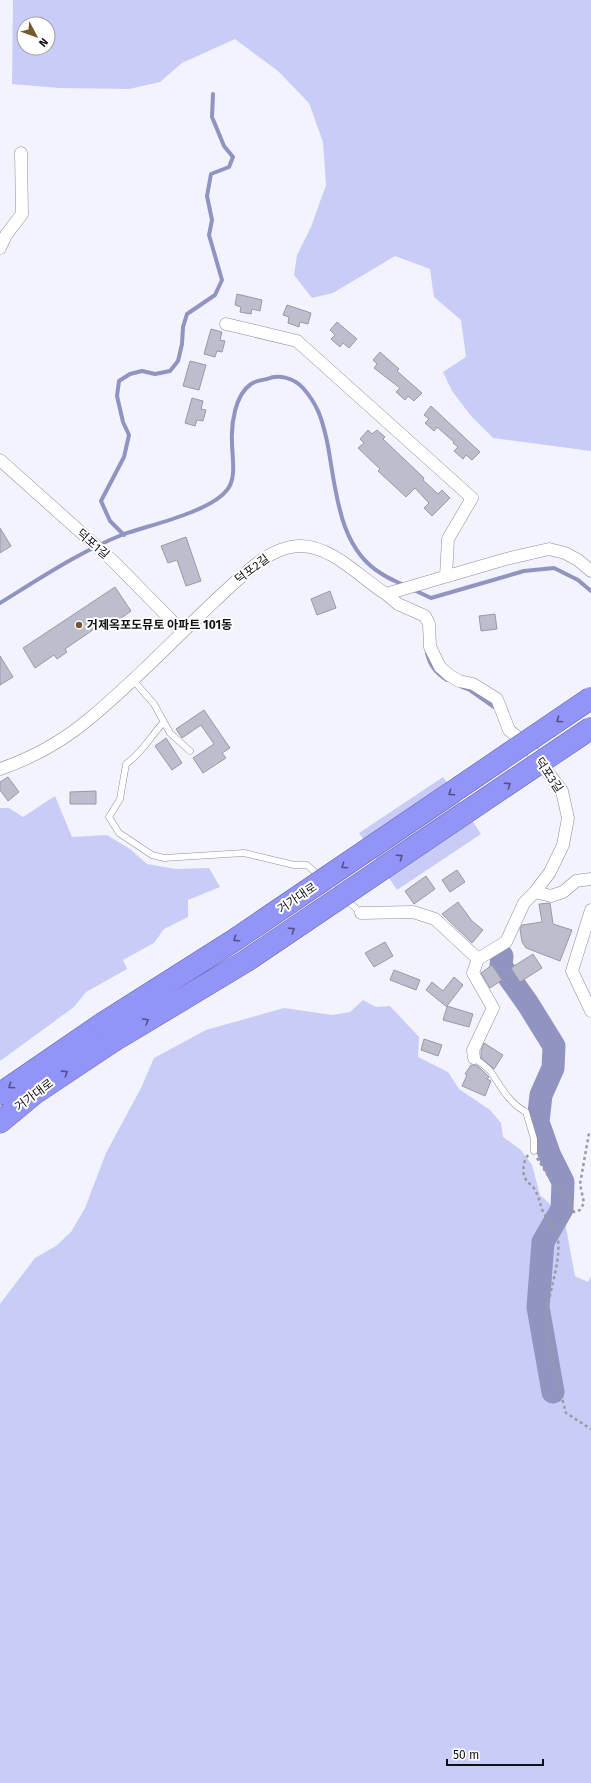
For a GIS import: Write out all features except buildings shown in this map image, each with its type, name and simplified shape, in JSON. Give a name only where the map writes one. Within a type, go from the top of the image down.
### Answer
[{"type":"highway","name":"거가대로","points":[[0,1122],[107,1033],[233,941],[591,698]]},
{"type":"highway","name":"거가대로","points":[[0,1094],[107,1033],[246,961],[591,728]]},
{"type":"street","points":[[0,248],[6,235],[22,214],[21,153]]},
{"type":"street","points":[[226,324],[297,341],[472,498],[448,539],[446,576]]},
{"type":"street","name":"덕포1길","points":[[0,460],[113,561],[183,632]]},
{"type":"street","name":"덕포2길","points":[[0,769],[49,747],[74,730],[133,680],[231,586],[259,562],[286,548],[301,546],[324,550],[339,559],[386,594]]},
{"type":"street","points":[[386,594],[506,559],[549,549],[566,553],[578,560],[591,571]]},
{"type":"street","name":"덕포3길","points":[[386,594],[398,604],[425,616],[429,624],[430,647],[440,667],[449,675],[473,684],[497,699],[509,730],[528,746],[562,791],[568,818],[563,845],[550,872],[535,892],[524,903],[506,942],[478,959]]},
{"type":"street","points":[[535,892],[551,896],[563,892],[576,881],[591,879]]},
{"type":"street","points":[[591,910],[572,971],[591,1011]]},
{"type":"street","points":[[361,913],[413,912],[435,919],[478,959],[473,973],[493,1008],[473,1050],[474,1058]]},
{"type":"lane","points":[[133,680],[154,704],[163,723],[170,733],[190,751]]},
{"type":"lane","points":[[163,723],[153,734],[137,757],[126,764],[120,799],[109,817],[119,833],[152,855],[164,858],[244,853],[294,865],[307,865],[361,913]]},
{"type":"lane","points":[[474,1058],[490,1071],[500,1088],[518,1108],[526,1112],[534,1139],[534,1151]]},
{"type":"path","points":[[589,1133],[580,1184],[584,1203],[580,1210],[574,1212],[568,1195],[557,1190],[534,1151],[525,1160],[524,1173],[526,1180],[535,1189],[544,1215],[554,1227],[558,1238],[555,1271],[549,1293],[546,1321],[551,1352],[566,1413],[591,1429]]},
{"type":"shaded area","points":[[13,0],[591,0],[591,451],[493,438],[471,416],[452,391],[443,372],[466,357],[461,320],[434,297],[430,269],[395,256],[333,293],[312,298],[294,275],[297,255],[311,227],[326,185],[323,142],[309,103],[278,71],[235,39],[182,63],[160,82],[129,89],[59,88],[12,84]]},
{"type":"shaded area","points":[[443,777],[481,834],[397,890],[359,833]]},
{"type":"shaded area","points":[[55,796],[72,837],[107,835],[130,849],[147,864],[176,869],[209,868],[220,887],[188,900],[188,917],[164,929],[154,943],[123,960],[127,969],[86,992],[74,1007],[0,1061],[0,808],[9,808],[23,817]]},
{"type":"shaded area","points":[[363,1000],[376,1007],[390,1006],[419,1037],[418,1057],[448,1072],[459,1089],[490,1110],[501,1123],[503,1137],[521,1150],[532,1165],[540,1195],[564,1217],[575,1276],[588,1282],[591,1276],[591,1783],[0,1783],[0,1304],[35,1258],[56,1246],[71,1232],[85,1208],[106,1153],[141,1088],[154,1058],[206,1030],[284,1008],[332,1015],[350,1012]]},
{"type":"waterway","points":[[124,535],[110,521],[101,501],[124,457],[129,435],[123,422],[117,396],[119,381],[130,374],[142,371],[155,374],[170,371],[178,361],[182,344],[183,327],[187,314],[215,295],[222,280],[209,235],[212,220],[207,196],[211,174],[229,167],[233,157],[224,146],[212,117],[213,94]]},
{"type":"waterway","points":[[0,603],[60,566],[108,541],[124,534],[179,517],[219,498],[227,490],[232,480],[232,427],[235,410],[241,395],[253,383],[276,377],[291,379],[303,388],[319,413],[327,441],[336,496],[341,515],[347,532],[356,549],[367,563],[382,574],[406,586]]},
{"type":"waterway","points":[[414,590],[431,598],[524,571],[554,568],[578,580],[591,591]]},
{"type":"waterway","points":[[427,653],[434,669],[447,680]]},
{"type":"waterway","points":[[462,687],[470,690],[494,707]]},
{"type":"waterway","points":[[502,956],[501,966],[528,1004],[554,1046],[553,1068],[541,1095],[538,1122],[550,1156],[563,1182],[562,1209],[543,1242],[538,1307],[553,1392]]},
{"type":"place","name":"거제옥포도뮤토 아파트 101동","points":[[79,625]]}]
